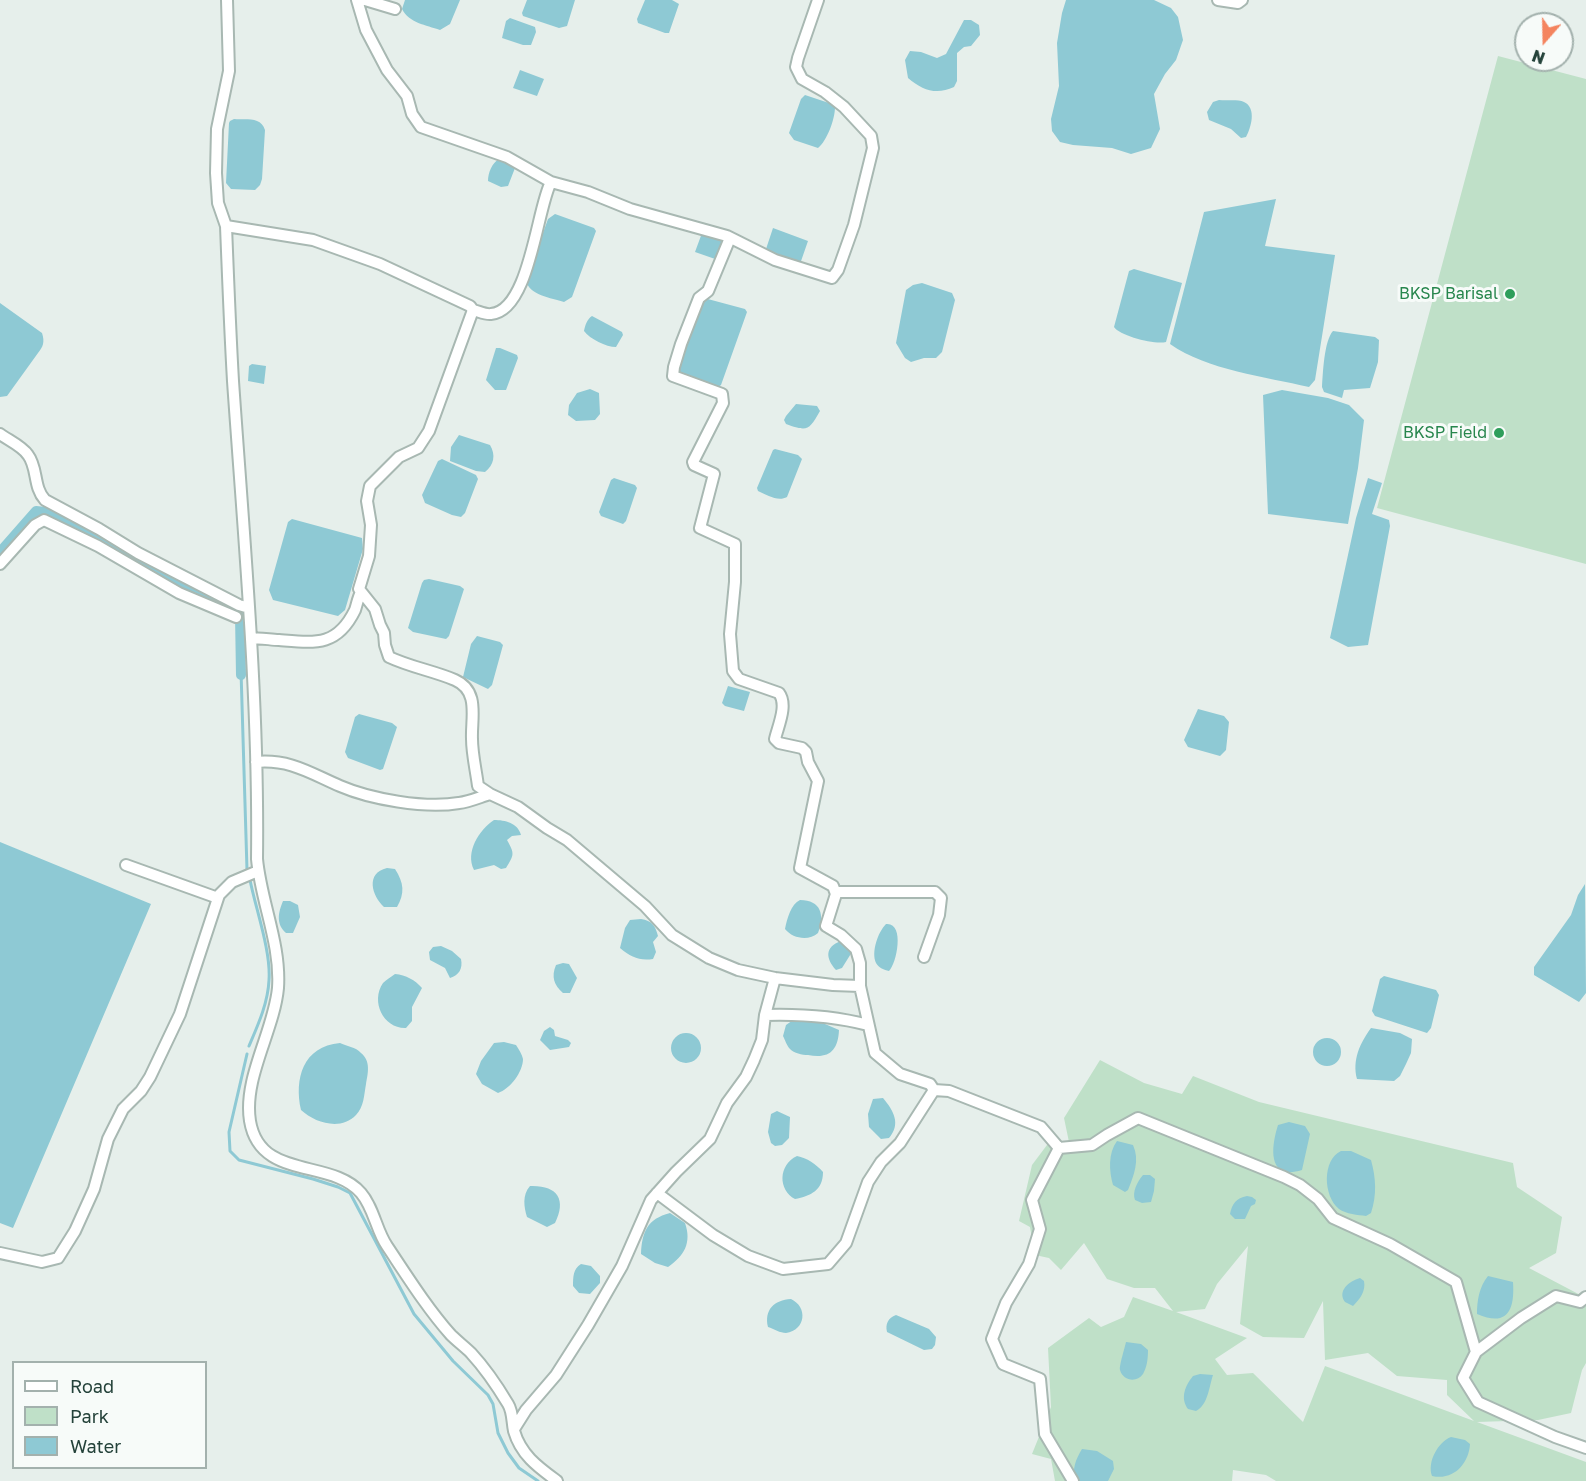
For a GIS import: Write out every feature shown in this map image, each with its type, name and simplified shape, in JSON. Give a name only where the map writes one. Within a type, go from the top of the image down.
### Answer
[{"type":"street","points":[[226,0],[229,71],[217,129],[216,173],[218,203],[226,226],[233,379],[251,639],[258,871],[270,921],[278,985],[276,1004],[259,1056],[250,1101],[250,1120],[256,1140],[272,1157],[348,1183],[361,1193],[385,1244],[430,1308],[452,1335],[472,1354],[510,1407],[519,1447],[542,1472],[557,1481]]},
{"type":"street","points":[[357,0],[366,30],[387,70],[407,96],[412,114],[421,127],[507,157],[551,182],[588,192],[630,209],[730,238],[798,269],[832,278],[838,270],[854,225],[873,148],[871,136],[825,92],[802,79],[796,67],[818,0]]},
{"type":"street","points":[[365,0],[395,9]]},
{"type":"street","points":[[1218,0],[1238,3],[1242,0]]},
{"type":"street","points":[[226,226],[313,240],[380,264],[470,306],[473,310],[491,315],[500,311],[511,301],[526,270],[551,182]]},
{"type":"street","points":[[730,238],[708,291],[699,298],[681,344],[673,376],[722,394],[724,398],[693,462],[694,465],[714,474],[700,528],[735,544],[735,582],[730,634],[733,671],[739,679],[779,693],[782,697],[783,708],[775,739],[802,748],[806,752],[808,762],[818,781],[800,868],[833,886],[836,892],[826,926],[841,935],[856,949],[860,963],[860,986],[875,1053],[900,1074],[930,1084],[934,1090]]},
{"type":"street","points":[[473,310],[429,431],[418,448],[399,457],[370,486],[367,501],[371,525],[369,556],[358,589],[375,609],[384,633],[389,657],[423,671],[457,681],[466,689],[473,702],[472,737],[478,786],[518,807],[576,847],[645,906],[672,935],[709,958],[738,970],[775,978],[860,986]]},
{"type":"street","points":[[0,434],[28,454],[40,495],[45,500],[181,576],[239,606],[249,608]]},
{"type":"street","points":[[0,564],[35,525],[44,520],[98,546],[179,592],[236,617]]},
{"type":"street","points":[[251,639],[308,642],[331,639],[340,633],[347,623],[361,592]]},
{"type":"street","points":[[256,762],[273,760],[302,767],[341,787],[389,801],[458,804],[490,794]]},
{"type":"street","points":[[126,865],[218,898]]},
{"type":"street","points":[[0,1253],[42,1262],[58,1258],[75,1231],[94,1189],[108,1138],[123,1109],[141,1091],[150,1077],[180,1014],[218,898],[232,882],[258,871]]},
{"type":"street","points":[[836,892],[935,892],[941,898],[941,908],[924,957]]},
{"type":"street","points":[[514,1429],[526,1410],[556,1375],[588,1325],[622,1266],[651,1200],[710,1139],[727,1103],[746,1077],[762,1040],[765,1015],[775,978]]},
{"type":"street","points":[[765,1015],[808,1015],[850,1020],[868,1025]]},
{"type":"street","points":[[657,1193],[713,1235],[748,1256],[783,1269],[828,1264],[846,1243],[868,1182],[881,1162],[900,1143],[934,1090]]},
{"type":"street","points":[[934,1090],[949,1091],[1041,1128],[1059,1148]]},
{"type":"street","points":[[1059,1148],[1092,1145],[1138,1118],[1292,1181],[1318,1199],[1333,1218],[1390,1244],[1456,1282],[1476,1352]]},
{"type":"street","points":[[1059,1148],[1032,1200],[1040,1229],[1029,1264],[1006,1303],[992,1339],[1003,1364],[1040,1378],[1045,1434],[1072,1481]]},
{"type":"street","points":[[1586,1297],[1580,1302],[1556,1296],[1521,1318],[1476,1352],[1463,1378],[1478,1402],[1555,1437],[1586,1448]]},
{"type":"green space","name":"BKSP Barisal","points":[[1498,56],[1514,60],[1514,72],[1559,72],[1586,79],[1586,564],[1377,508]]},
{"type":"green space","points":[[1100,1060],[1144,1083],[1182,1094],[1193,1076],[1259,1102],[1513,1163],[1517,1187],[1562,1217],[1556,1253],[1529,1268],[1586,1298],[1586,1363],[1582,1370],[1571,1413],[1538,1420],[1477,1422],[1586,1462],[1586,1481],[1276,1481],[1266,1475],[1233,1470],[1232,1481],[1055,1481],[1051,1459],[1032,1454],[1051,1407],[1048,1348],[1089,1318],[1101,1327],[1124,1317],[1133,1297],[1173,1311],[1155,1288],[1134,1288],[1107,1279],[1084,1243],[1061,1270],[1049,1258],[1035,1255],[1030,1227],[1019,1221],[1032,1165],[1050,1141],[1069,1142],[1064,1118]],"holes":[[[1248,1246],[1240,1324],[1263,1337],[1304,1338],[1323,1301],[1325,1360],[1368,1353],[1397,1376],[1447,1380],[1447,1395],[1474,1421],[1325,1366],[1303,1422],[1253,1373],[1227,1375],[1215,1359],[1247,1338],[1176,1312],[1205,1309],[1217,1284]]]},
{"type":"water","points":[[405,0],[460,0],[450,24],[440,30],[418,23],[405,14],[402,9]]},
{"type":"water","points":[[527,0],[575,0],[567,26],[559,28],[523,16]]},
{"type":"water","points":[[645,0],[672,0],[679,4],[669,33],[638,23],[637,19]]},
{"type":"water","points":[[1066,0],[1154,0],[1171,8],[1178,17],[1183,40],[1176,60],[1154,94],[1160,129],[1151,148],[1131,154],[1112,148],[1073,145],[1060,142],[1052,131],[1051,119],[1059,86],[1057,43]]},
{"type":"water","points":[[510,18],[535,27],[536,32],[531,45],[523,45],[502,38],[506,21]]},
{"type":"water","points":[[964,20],[971,20],[979,25],[980,35],[971,46],[964,47],[957,53],[957,81],[954,87],[942,91],[930,90],[908,78],[905,60],[910,51],[937,58],[946,54]]},
{"type":"water","points":[[520,70],[544,79],[537,96],[513,88]]},
{"type":"water","points":[[805,95],[835,107],[830,129],[818,148],[794,140],[789,133],[801,99]]},
{"type":"water","points":[[1239,101],[1248,105],[1252,118],[1246,137],[1241,138],[1231,129],[1209,120],[1207,112],[1213,102]]},
{"type":"water","points":[[234,119],[257,121],[265,130],[262,179],[255,190],[231,189],[226,183],[229,123]]},
{"type":"water","points":[[499,159],[513,164],[515,168],[508,186],[501,187],[488,181],[491,168]]},
{"type":"water","points":[[1276,199],[1265,246],[1335,255],[1315,380],[1309,387],[1219,366],[1185,353],[1170,344],[1204,212]]},
{"type":"water","points":[[555,214],[594,228],[596,231],[572,297],[564,302],[536,292],[531,289],[526,280],[548,219]]},
{"type":"water","points":[[773,228],[808,241],[800,264],[765,252]]},
{"type":"water","points":[[702,233],[725,241],[718,260],[695,252]]},
{"type":"water","points":[[1134,269],[1182,283],[1166,342],[1138,339],[1123,334],[1114,327],[1129,271]]},
{"type":"water","points":[[922,283],[952,293],[955,300],[942,352],[936,358],[924,358],[911,362],[905,358],[896,343],[906,290]]},
{"type":"water","points":[[704,298],[745,309],[747,312],[721,385],[717,388],[676,372]]},
{"type":"water","points":[[0,303],[42,333],[43,342],[40,351],[7,396],[0,397]]},
{"type":"water","points":[[592,316],[622,332],[623,335],[616,347],[599,342],[584,331]]},
{"type":"water","points":[[1333,331],[1375,337],[1379,340],[1378,362],[1370,388],[1344,390],[1342,398],[1324,392],[1322,387],[1325,358]]},
{"type":"water","points":[[496,348],[517,355],[518,358],[506,390],[495,390],[486,380]]},
{"type":"water","points":[[252,364],[266,366],[264,384],[248,381],[249,366]]},
{"type":"water","points":[[590,389],[599,393],[600,414],[595,420],[576,421],[568,415],[569,405],[577,393]]},
{"type":"water","points":[[1282,390],[1328,398],[1349,405],[1364,420],[1348,524],[1268,514],[1263,395]]},
{"type":"water","points":[[796,404],[817,406],[820,411],[807,428],[793,427],[786,424],[784,420]]},
{"type":"water","points":[[459,435],[490,445],[493,460],[485,472],[450,461],[451,447]]},
{"type":"water","points":[[775,449],[798,455],[802,459],[787,497],[784,498],[769,496],[758,491],[757,488]]},
{"type":"water","points":[[442,459],[476,475],[478,479],[465,513],[461,517],[425,503],[422,495],[438,461]]},
{"type":"water","points":[[614,478],[635,485],[637,488],[623,524],[601,516],[599,512],[611,480]]},
{"type":"water","points":[[1368,478],[1382,483],[1372,514],[1389,520],[1390,526],[1368,645],[1348,647],[1330,638],[1356,518]]},
{"type":"water","points":[[292,519],[362,538],[363,549],[345,610],[338,616],[273,600],[269,590],[288,522]]},
{"type":"water","points":[[429,579],[464,589],[449,636],[446,639],[413,632],[408,628],[422,583]]},
{"type":"water","points":[[477,636],[500,642],[503,645],[492,685],[488,689],[463,677],[471,644]]},
{"type":"water","points":[[728,686],[750,692],[744,711],[722,703]]},
{"type":"water","points":[[1198,709],[1224,716],[1229,722],[1226,750],[1220,756],[1188,747],[1184,740]]},
{"type":"water","points":[[359,714],[392,723],[397,727],[383,769],[380,770],[348,758],[345,752],[355,717]]},
{"type":"water","points":[[494,820],[510,823],[521,835],[512,836],[507,840],[511,848],[511,860],[506,868],[501,869],[494,865],[474,870],[472,849],[479,835]]},
{"type":"water","points":[[0,842],[151,904],[13,1228],[0,1223]]},
{"type":"water","points":[[387,868],[395,869],[402,883],[402,893],[397,907],[384,907],[374,891],[373,880],[380,871]]},
{"type":"water","points":[[1585,884],[1586,993],[1579,1002],[1534,975],[1534,967],[1571,915],[1578,895]]},
{"type":"water","points":[[800,900],[813,903],[820,910],[820,926],[818,933],[814,936],[797,937],[785,929],[792,908]]},
{"type":"water","points":[[283,901],[290,901],[298,905],[300,917],[293,933],[286,933],[279,922]]},
{"type":"water","points":[[641,919],[650,922],[657,932],[658,936],[653,942],[656,952],[653,959],[635,958],[620,948],[625,928],[630,920]]},
{"type":"water","points":[[886,924],[896,929],[898,944],[895,960],[889,971],[877,965],[874,953],[878,937]]},
{"type":"water","points":[[841,941],[852,952],[842,968],[836,970],[828,954],[835,944]]},
{"type":"water","points":[[441,946],[452,951],[461,959],[460,971],[450,978],[445,968],[430,960],[429,952],[433,947]]},
{"type":"water","points":[[569,964],[577,978],[570,993],[563,993],[554,980],[556,965]]},
{"type":"water","points":[[395,974],[410,978],[422,988],[412,1007],[412,1021],[406,1028],[391,1024],[381,1013],[379,1006],[379,990],[383,983]]},
{"type":"water","points":[[1384,976],[1436,990],[1439,995],[1431,1028],[1427,1033],[1375,1016],[1372,1011],[1380,979]]},
{"type":"water","points":[[796,1018],[818,1021],[839,1030],[837,1043],[831,1052],[815,1056],[803,1055],[792,1050],[783,1036],[786,1025]]},
{"type":"water","points":[[550,1027],[554,1030],[555,1036],[571,1043],[569,1047],[550,1050],[540,1040],[544,1031]]},
{"type":"water","points":[[1371,1028],[1400,1033],[1412,1039],[1411,1053],[1400,1076],[1394,1081],[1357,1079],[1358,1052]]},
{"type":"water","points":[[686,1033],[692,1034],[700,1042],[700,1054],[692,1062],[686,1063],[680,1062],[672,1054],[671,1048],[672,1042],[680,1034]]},
{"type":"water","points":[[1327,1038],[1337,1042],[1341,1052],[1337,1062],[1327,1066],[1317,1062],[1313,1052],[1317,1042]]},
{"type":"water","points":[[504,1042],[516,1045],[523,1059],[518,1074],[511,1084],[498,1093],[482,1084],[476,1074],[481,1061],[494,1043]]},
{"type":"water","points":[[340,1043],[356,1049],[368,1063],[363,1101],[359,1112],[350,1120],[336,1124],[321,1122],[301,1110],[299,1087],[301,1076],[304,1066],[317,1050],[327,1045]]},
{"type":"water","points":[[883,1098],[895,1118],[895,1128],[889,1138],[881,1139],[869,1127],[868,1114],[873,1099]]},
{"type":"water","points":[[777,1111],[790,1117],[789,1138],[782,1145],[775,1146],[771,1143],[768,1132],[771,1114]]},
{"type":"water","points":[[1289,1122],[1305,1126],[1310,1134],[1302,1170],[1291,1172],[1282,1171],[1277,1166],[1273,1152],[1278,1125]]},
{"type":"water","points":[[1117,1141],[1133,1145],[1136,1156],[1134,1173],[1128,1190],[1125,1192],[1113,1185],[1111,1174],[1110,1162]]},
{"type":"water","points":[[1341,1151],[1351,1151],[1371,1160],[1375,1193],[1371,1213],[1366,1216],[1342,1211],[1330,1196],[1328,1170],[1330,1162]]},
{"type":"water","points":[[797,1156],[811,1162],[823,1172],[821,1183],[815,1191],[795,1199],[785,1190],[782,1178],[786,1165]]},
{"type":"water","points":[[1143,1175],[1150,1175],[1155,1179],[1151,1202],[1142,1203],[1135,1200],[1136,1187]]},
{"type":"water","points":[[530,1186],[547,1188],[557,1195],[560,1207],[555,1223],[547,1227],[527,1217],[525,1197]]},
{"type":"water","points":[[1247,1196],[1256,1200],[1255,1204],[1251,1206],[1245,1219],[1235,1219],[1230,1214],[1233,1204]]},
{"type":"water","points":[[670,1213],[685,1223],[688,1237],[682,1254],[668,1267],[655,1263],[641,1254],[647,1228],[656,1219]]},
{"type":"water","points":[[581,1264],[591,1266],[600,1276],[600,1283],[590,1294],[579,1293],[573,1286],[573,1276]]},
{"type":"water","points":[[1488,1276],[1513,1282],[1510,1308],[1507,1314],[1496,1319],[1477,1314],[1479,1294]]},
{"type":"water","points":[[1360,1278],[1364,1281],[1364,1288],[1360,1298],[1353,1306],[1345,1302],[1343,1290],[1352,1281]]},
{"type":"water","points":[[791,1299],[802,1312],[798,1328],[786,1333],[768,1327],[769,1311],[772,1307],[780,1301]]},
{"type":"water","points":[[896,1315],[929,1329],[936,1337],[932,1349],[924,1350],[887,1332],[888,1322]]},
{"type":"water","points":[[1126,1342],[1141,1344],[1148,1350],[1143,1374],[1134,1380],[1124,1377],[1120,1370]]},
{"type":"water","points":[[1213,1375],[1206,1400],[1196,1411],[1188,1409],[1184,1396],[1190,1380],[1193,1376]]},
{"type":"water","points":[[1451,1437],[1465,1440],[1470,1444],[1467,1458],[1453,1473],[1440,1477],[1432,1476],[1432,1459],[1442,1443]]},
{"type":"water","points":[[1082,1449],[1097,1451],[1113,1461],[1114,1469],[1108,1481],[1076,1481],[1075,1465]]},
{"type":"waterway","points":[[0,552],[36,511],[45,512],[78,527],[201,596],[240,615],[241,675]]},
{"type":"waterway","points":[[241,671],[247,870]]},
{"type":"waterway","points":[[249,1046],[265,1005],[269,980],[265,944],[250,880]]},
{"type":"waterway","points":[[247,1054],[229,1132],[230,1151],[239,1160],[313,1179],[350,1193],[414,1314],[453,1361],[488,1395],[493,1404],[498,1433],[508,1453],[519,1468],[538,1481]]},
{"type":"place","name":"BKSP Barisal","points":[[1510,294]]},
{"type":"place","name":"BKSP Field","points":[[1499,433]]}]
